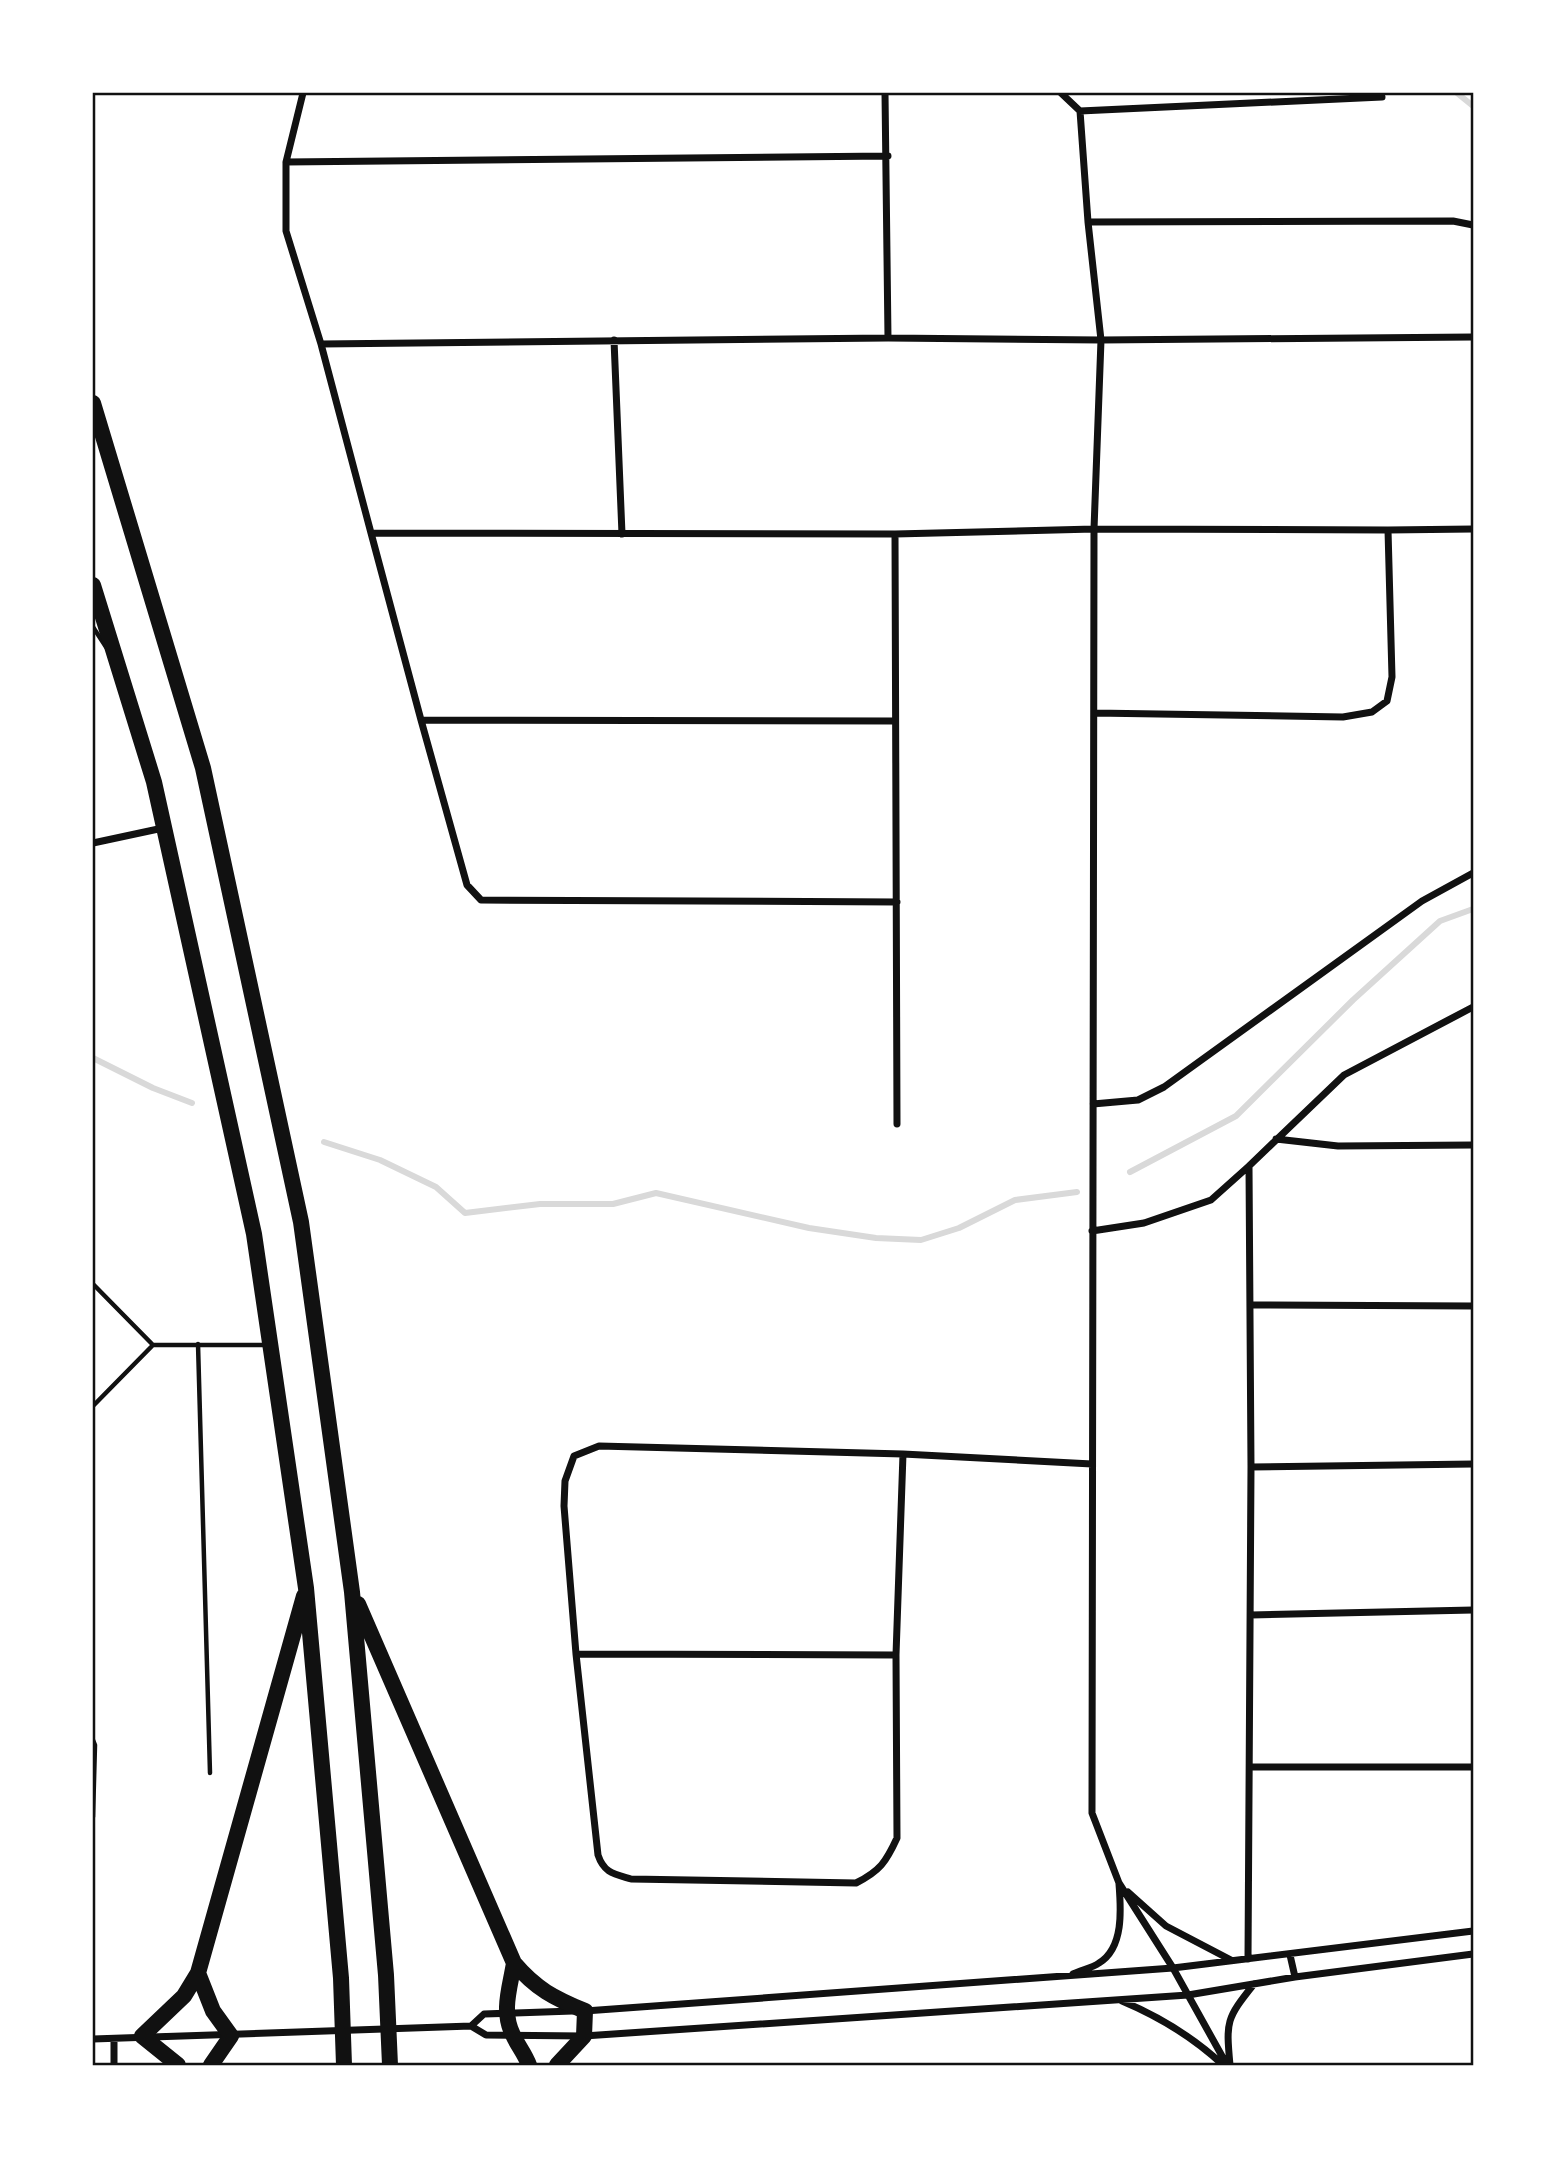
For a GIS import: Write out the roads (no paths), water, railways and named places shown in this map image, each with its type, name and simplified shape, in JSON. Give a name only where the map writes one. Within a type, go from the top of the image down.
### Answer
[{"type":"main road","points":[[93,403],[203,768],[301,1222],[352,1592],[386,1975],[390,2065]]},
{"type":"main road","points":[[93,585],[154,782],[254,1234],[306,1588],[341,1978],[344,2065]]},
{"type":"main road","points":[[178,2065],[142,2036],[184,1996],[198,1973],[306,1588]]},
{"type":"main road","points":[[352,1592],[514,1963],[528,1980],[550,1996],[585,2011],[584,2036],[557,2065]]},
{"type":"main road","points":[[514,1963],[506,2013],[512,2034],[529,2065]]},
{"type":"main road","points":[[198,1973],[213,2011],[239,2036],[211,2065]]},
{"type":"street","points":[[303,93],[286,162],[286,231],[321,344],[467,885],[481,900],[897,902]]},
{"type":"street","points":[[885,93],[888,156],[888,338]]},
{"type":"street","points":[[1061,93],[1080,111],[1088,222],[1101,341],[1094,529],[1092,1813],[1119,1883],[1173,1968],[1227,2065]]},
{"type":"street","points":[[1080,111],[1382,97]]},
{"type":"street","points":[[286,162],[888,156]]},
{"type":"street","points":[[1088,222],[1453,221],[1473,225]]},
{"type":"street","points":[[321,344],[888,338],[1101,341],[1473,337]]},
{"type":"street","points":[[614,341],[622,534]]},
{"type":"street","points":[[371,533],[895,534],[1094,529],[1473,529]]},
{"type":"street","points":[[1094,713],[1343,717],[1372,712],[1387,701],[1392,677],[1388,530]]},
{"type":"street","points":[[895,534],[897,1124]]},
{"type":"street","points":[[421,720],[895,721]]},
{"type":"street","points":[[93,844],[164,827]]},
{"type":"street","points":[[1093,1104],[1138,1100],[1164,1087],[1422,901],[1473,873]]},
{"type":"street","points":[[1092,1231],[1144,1223],[1211,1200],[1345,1075],[1473,1007]]},
{"type":"street","points":[[1276,1139],[1338,1146],[1473,1145]]},
{"type":"street","points":[[1248,1959],[1251,1615],[1249,1166]]},
{"type":"street","points":[[1250,1305],[1473,1306]]},
{"type":"street","points":[[903,1454],[896,1655],[897,1838],[886,1863],[871,1876],[856,1883],[631,1879],[602,1867],[598,1855],[576,1654],[564,1506],[565,1481],[574,1456],[599,1446],[903,1454],[1092,1464]]},
{"type":"street","points":[[1251,1467],[1473,1464]]},
{"type":"street","points":[[1251,1615],[1473,1610]]},
{"type":"street","points":[[576,1654],[896,1655]]},
{"type":"street","points":[[1250,1767],[1473,1767]]},
{"type":"street","points":[[1119,1883],[1166,1926],[1232,1961]]},
{"type":"street","points":[[1065,1976],[1099,1963],[1109,1955],[1120,1924],[1119,1883]]},
{"type":"street","points":[[471,2026],[484,2014],[585,2011],[1173,1968],[1473,1931]]},
{"type":"street","points":[[93,2039],[471,2026],[486,2035],[584,2036],[1188,1995],[1295,1977],[1473,1954]]},
{"type":"street","points":[[1290,1955],[1295,1977]]},
{"type":"street","points":[[1227,2065],[1228,2021],[1254,1984]]},
{"type":"street","points":[[1118,2000],[1180,2029],[1227,2065]]},
{"type":"street","points":[[114,2039],[114,2065]]},
{"type":"lane","points":[[93,627],[118,665]]},
{"type":"lane","points":[[93,1284],[153,1345]]},
{"type":"lane","points":[[198,1344],[210,1773]]},
{"type":"lane","points":[[93,1406],[153,1345],[270,1345]]},
{"type":"lane","points":[[93,1740],[93,1817]]},
{"type":"waterway","points":[[1457,93],[1473,106]]},
{"type":"waterway","points":[[1130,1172],[1236,1116],[1353,1000],[1440,921],[1473,909]]},
{"type":"waterway","points":[[93,1058],[153,1088],[192,1103]]},
{"type":"waterway","points":[[324,1142],[380,1160],[436,1187],[465,1213],[540,1204],[613,1204],[656,1193],[809,1228],[876,1238],[921,1240],[959,1228],[1015,1200],[1077,1192]]}]
